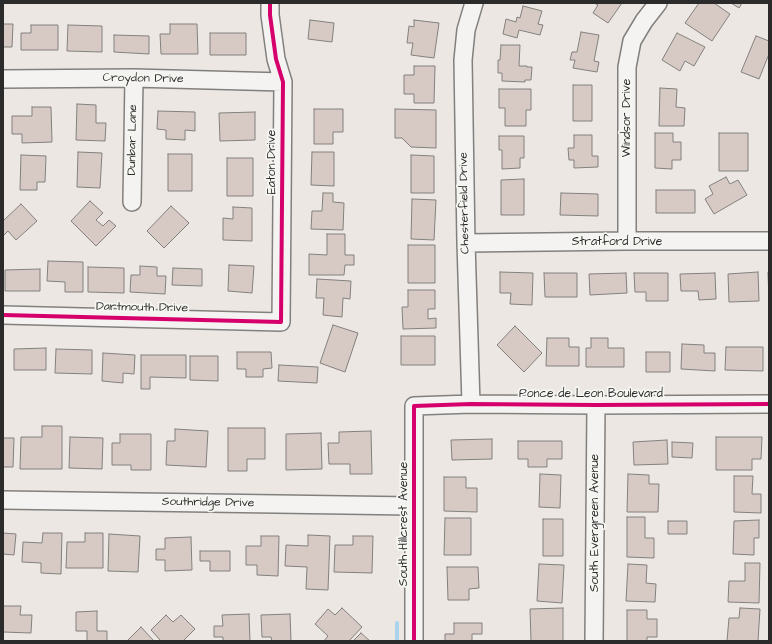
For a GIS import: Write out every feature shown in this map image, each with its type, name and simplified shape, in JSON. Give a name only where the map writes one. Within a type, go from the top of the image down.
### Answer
[{"type":"street","name":"Eaton Drive","points":[[270,3],[270,15],[276,59],[283,82],[281,322]]},
{"type":"street","name":"Chesterfield Drive","points":[[470,404],[463,60],[466,30],[474,3]]},
{"type":"street","name":"Windsor Drive","points":[[627,241],[627,67],[632,41],[644,21],[658,3]]},
{"type":"street","name":"Croydon Drive","points":[[3,79],[134,78],[283,82]]},
{"type":"street","name":"Dunbar Lane","points":[[132,202],[134,78]]},
{"type":"street","name":"Stratford Drive","points":[[466,243],[627,241],[769,242]]},
{"type":"street","name":"Dartmouth Drive","points":[[3,315],[281,322]]},
{"type":"street","name":"Ponce de Leon Boulevard","points":[[414,406],[470,404],[769,404]]},
{"type":"street","name":"South Evergreen Avenue","points":[[594,641],[596,405]]},
{"type":"street","name":"South Hillcrest Avenue","points":[[414,406],[414,641]]},
{"type":"street","name":"Southridge Drive","points":[[3,500],[413,506]]},
{"type":"building","points":[[594,3],[622,3],[608,23],[593,13],[598,5]]},
{"type":"building","points":[[699,3],[714,3],[730,14],[712,41],[685,23]]},
{"type":"building","points":[[731,3],[742,3],[739,8]]},
{"type":"building","points":[[523,6],[542,11],[538,24],[543,25],[540,35],[519,30],[517,38],[503,34],[506,19],[516,22],[517,17],[520,18]]},
{"type":"building","points":[[310,20],[334,23],[332,42],[308,39]]},
{"type":"building","points":[[414,20],[439,23],[434,58],[411,55],[413,43],[407,43],[409,26],[414,27]]},
{"type":"building","points":[[3,24],[13,24],[12,47],[3,47]]},
{"type":"building","points":[[170,24],[197,24],[198,54],[161,54],[160,34],[170,34]]},
{"type":"building","points":[[31,25],[58,25],[58,50],[21,50],[21,33],[31,33]]},
{"type":"building","points":[[68,25],[102,26],[102,52],[67,51]]},
{"type":"building","points":[[581,32],[599,35],[594,61],[599,62],[597,72],[573,68],[575,60],[570,60],[572,52],[577,52]]},
{"type":"building","points":[[210,33],[246,33],[246,55],[210,55]]},
{"type":"building","points":[[677,33],[705,47],[694,66],[685,61],[680,71],[662,60]]},
{"type":"building","points":[[114,35],[149,36],[149,54],[114,52]]},
{"type":"building","points":[[756,36],[769,41],[769,54],[759,79],[741,72]]},
{"type":"building","points":[[501,45],[520,45],[519,66],[532,67],[531,80],[525,80],[525,82],[502,81],[502,73],[498,73],[498,60],[500,60]]},
{"type":"building","points":[[414,66],[435,66],[434,103],[414,103],[414,94],[404,94],[404,75],[414,75]]},
{"type":"building","points":[[573,85],[592,85],[592,121],[573,121]]},
{"type":"building","points":[[660,88],[677,89],[676,107],[685,108],[684,126],[659,126]]},
{"type":"building","points":[[499,89],[531,89],[531,110],[526,110],[526,126],[505,126],[505,108],[499,108]]},
{"type":"building","points":[[77,104],[96,105],[96,123],[106,123],[105,141],[76,140]]},
{"type":"building","points":[[32,107],[51,107],[52,142],[22,143],[22,134],[12,134],[12,116],[32,116]]},
{"type":"building","points":[[314,109],[343,109],[343,132],[333,132],[333,144],[314,144]]},
{"type":"building","points":[[395,109],[436,110],[436,148],[411,147],[402,138],[395,138]]},
{"type":"building","points":[[158,111],[195,112],[195,131],[185,130],[185,140],[166,139],[166,130],[157,129]]},
{"type":"building","points":[[255,112],[255,140],[220,141],[219,113]]},
{"type":"building","points":[[655,133],[673,133],[673,142],[681,142],[681,160],[672,160],[672,169],[655,168]]},
{"type":"building","points":[[719,133],[748,133],[748,171],[719,171]]},
{"type":"building","points":[[574,135],[592,135],[592,156],[598,156],[598,167],[574,168],[574,160],[569,160],[568,148],[574,148]]},
{"type":"building","points":[[499,136],[524,136],[524,158],[520,158],[520,168],[502,169],[502,150],[499,150]]},
{"type":"building","points":[[78,152],[102,153],[100,188],[77,187]]},
{"type":"building","points":[[312,152],[334,152],[334,186],[311,185]]},
{"type":"building","points":[[168,154],[192,154],[192,191],[168,191]]},
{"type":"building","points":[[21,155],[46,156],[45,182],[37,182],[37,190],[20,190]]},
{"type":"building","points":[[411,155],[434,156],[434,193],[411,193]]},
{"type":"building","points":[[227,158],[253,158],[253,196],[227,196]]},
{"type":"building","points":[[726,177],[730,184],[738,180],[747,195],[714,214],[705,199],[713,194],[709,186]]},
{"type":"building","points":[[524,179],[524,215],[501,215],[501,180]]},
{"type":"building","points":[[656,190],[695,190],[695,213],[656,213]]},
{"type":"building","points":[[323,193],[333,193],[333,202],[344,203],[343,230],[311,229],[312,211],[322,211]]},
{"type":"building","points":[[561,193],[598,194],[598,216],[560,215]]},
{"type":"building","points":[[412,199],[436,200],[434,240],[411,239]]},
{"type":"building","points":[[90,201],[103,213],[96,220],[103,226],[109,220],[116,226],[96,246],[71,221]]},
{"type":"building","points":[[21,204],[37,221],[16,240],[8,231],[3,236],[3,221]]},
{"type":"building","points":[[171,206],[189,223],[164,248],[147,231]]},
{"type":"building","points":[[233,207],[252,208],[252,241],[223,240],[223,218],[233,219]]},
{"type":"building","points":[[327,234],[345,234],[345,255],[354,255],[354,265],[345,265],[344,275],[309,275],[309,254],[327,255]]},
{"type":"building","points":[[408,245],[435,245],[435,283],[408,283]]},
{"type":"building","points":[[48,261],[83,262],[83,292],[65,292],[65,282],[47,281]]},
{"type":"building","points":[[229,265],[254,266],[252,293],[228,291]]},
{"type":"building","points":[[140,266],[157,267],[157,276],[166,276],[165,294],[130,292],[131,275],[140,275]]},
{"type":"building","points":[[88,267],[124,268],[124,293],[88,292]]},
{"type":"building","points":[[173,268],[202,269],[202,286],[172,285]]},
{"type":"building","points":[[40,269],[40,291],[5,291],[5,270]]},
{"type":"building","points":[[500,272],[533,273],[532,305],[510,304],[511,293],[500,293]]},
{"type":"building","points":[[758,272],[759,301],[729,302],[728,274]]},
{"type":"building","points":[[544,273],[577,273],[577,297],[545,297]]},
{"type":"building","points":[[626,273],[627,293],[590,295],[589,274]]},
{"type":"building","points":[[634,273],[668,273],[668,301],[646,301],[646,292],[635,292]]},
{"type":"building","points":[[715,273],[716,299],[699,300],[698,291],[681,291],[680,274]]},
{"type":"building","points":[[768,273],[769,273],[769,300]]},
{"type":"building","points":[[317,279],[351,281],[350,299],[343,298],[342,317],[323,315],[324,298],[316,298]]},
{"type":"building","points":[[408,290],[435,290],[435,309],[428,309],[428,319],[436,318],[436,328],[403,329],[402,307],[408,307]]},
{"type":"building","points":[[333,325],[358,333],[345,372],[320,363]]},
{"type":"building","points":[[515,326],[542,353],[524,372],[497,345]]},
{"type":"building","points":[[401,336],[435,336],[435,365],[401,365]]},
{"type":"building","points":[[547,338],[569,338],[569,347],[579,347],[579,366],[546,366]]},
{"type":"building","points":[[591,338],[608,338],[608,348],[624,348],[624,367],[586,367],[586,348],[591,348]]},
{"type":"building","points":[[682,344],[704,345],[704,353],[715,353],[715,371],[681,369]]},
{"type":"building","points":[[726,347],[763,347],[763,371],[725,370]]},
{"type":"building","points":[[46,348],[46,370],[14,370],[14,349]]},
{"type":"building","points":[[56,349],[92,350],[92,374],[55,373]]},
{"type":"building","points":[[237,352],[271,352],[272,368],[263,369],[263,377],[246,377],[246,369],[237,369]]},
{"type":"building","points":[[646,352],[670,352],[670,372],[646,372]]},
{"type":"building","points":[[103,353],[135,355],[134,374],[123,373],[123,383],[102,381]]},
{"type":"building","points":[[141,355],[186,355],[186,378],[150,377],[150,389],[141,389]]},
{"type":"building","points":[[190,356],[218,356],[218,381],[190,380]]},
{"type":"building","points":[[279,365],[318,367],[317,383],[278,381]]},
{"type":"building","points":[[42,426],[62,426],[62,469],[20,469],[21,437],[42,437]]},
{"type":"building","points":[[228,428],[265,428],[265,459],[247,459],[247,471],[228,471]]},
{"type":"building","points":[[175,429],[208,431],[206,467],[166,465],[167,441],[175,441]]},
{"type":"building","points":[[371,431],[372,474],[350,474],[350,464],[329,464],[328,443],[339,443],[339,432]]},
{"type":"building","points":[[321,433],[322,469],[286,470],[286,434]]},
{"type":"building","points":[[120,434],[151,434],[151,470],[131,470],[131,465],[112,465],[112,443],[120,443]]},
{"type":"building","points":[[70,437],[103,438],[102,469],[69,468]]},
{"type":"building","points":[[716,437],[762,437],[761,459],[752,459],[752,470],[716,470]]},
{"type":"building","points":[[3,438],[14,438],[13,467],[3,467]]},
{"type":"building","points":[[492,439],[492,459],[452,460],[451,440]]},
{"type":"building","points":[[667,440],[668,464],[634,465],[633,442]]},
{"type":"building","points":[[518,441],[562,441],[562,459],[547,459],[547,467],[528,467],[528,459],[518,459]]},
{"type":"building","points":[[672,442],[693,443],[692,458],[672,457]]},
{"type":"building","points":[[540,474],[561,475],[560,508],[539,507]]},
{"type":"building","points":[[628,474],[649,475],[649,484],[659,484],[658,512],[627,512]]},
{"type":"building","points":[[734,476],[753,476],[752,494],[761,494],[761,513],[734,512]]},
{"type":"building","points":[[444,477],[466,477],[466,488],[477,488],[477,512],[444,511]]},
{"type":"building","points":[[627,517],[645,517],[645,538],[654,538],[654,558],[627,557]]},
{"type":"building","points":[[445,518],[471,518],[471,555],[444,555]]},
{"type":"building","points":[[543,519],[563,519],[563,556],[543,556]]},
{"type":"building","points":[[759,520],[759,538],[754,538],[754,555],[733,554],[734,521]]},
{"type":"building","points":[[668,521],[687,521],[687,534],[668,534]]},
{"type":"building","points":[[3,533],[16,534],[14,555],[3,554]]},
{"type":"building","points":[[43,533],[62,533],[61,574],[41,573],[41,563],[22,562],[23,542],[42,543]]},
{"type":"building","points":[[85,533],[103,533],[103,568],[66,568],[67,542],[85,542]]},
{"type":"building","points":[[109,534],[140,536],[138,572],[108,571]]},
{"type":"building","points":[[308,535],[330,536],[328,590],[306,589],[307,567],[285,566],[286,545],[308,546]]},
{"type":"building","points":[[261,536],[279,536],[278,576],[257,575],[257,565],[246,565],[246,546],[261,546]]},
{"type":"building","points":[[353,536],[373,536],[372,573],[334,572],[335,545],[353,545]]},
{"type":"building","points":[[191,537],[192,570],[165,571],[165,560],[156,560],[156,549],[165,549],[165,538]]},
{"type":"building","points":[[200,551],[230,551],[230,571],[210,571],[210,561],[200,561]]},
{"type":"building","points":[[745,563],[760,563],[759,603],[728,602],[729,581],[745,581]]},
{"type":"building","points":[[539,564],[564,565],[562,603],[537,601]]},
{"type":"building","points":[[628,564],[647,565],[646,583],[656,584],[655,602],[626,601]]},
{"type":"building","points":[[447,567],[478,567],[479,588],[469,589],[469,600],[448,600]]},
{"type":"building","points":[[3,606],[21,606],[20,615],[32,615],[31,633],[3,632]]},
{"type":"building","points":[[342,608],[362,627],[349,641],[324,641],[328,636],[315,624],[328,609],[335,615]]},
{"type":"building","points":[[563,608],[563,641],[531,641],[530,609]]},
{"type":"building","points":[[740,608],[760,609],[758,641],[727,641],[729,618],[739,618]]},
{"type":"building","points":[[627,610],[647,610],[647,619],[657,619],[657,637],[647,637],[647,641],[627,641]]},
{"type":"building","points":[[97,611],[97,631],[107,631],[107,641],[87,641],[87,631],[76,631],[76,612]]},
{"type":"building","points":[[249,614],[250,641],[223,641],[223,637],[214,637],[214,626],[223,626],[222,615]]},
{"type":"building","points":[[290,614],[291,641],[272,641],[271,637],[262,637],[261,615]]},
{"type":"building","points":[[166,615],[173,622],[181,615],[195,629],[183,641],[161,641],[151,630]]},
{"type":"building","points":[[454,623],[482,623],[482,634],[472,634],[472,641],[445,641],[445,634],[454,634]]},
{"type":"building","points":[[141,627],[154,641],[127,641]]},
{"type":"building","points":[[361,633],[370,641],[353,641]]},
{"type":"waterway","points":[[397,623],[397,641]]},
{"type":"cycle path","points":[[3,315],[281,322],[283,82],[276,59],[270,15],[270,3]]},
{"type":"cycle path","points":[[414,641],[414,406],[471,404],[769,404]]}]
